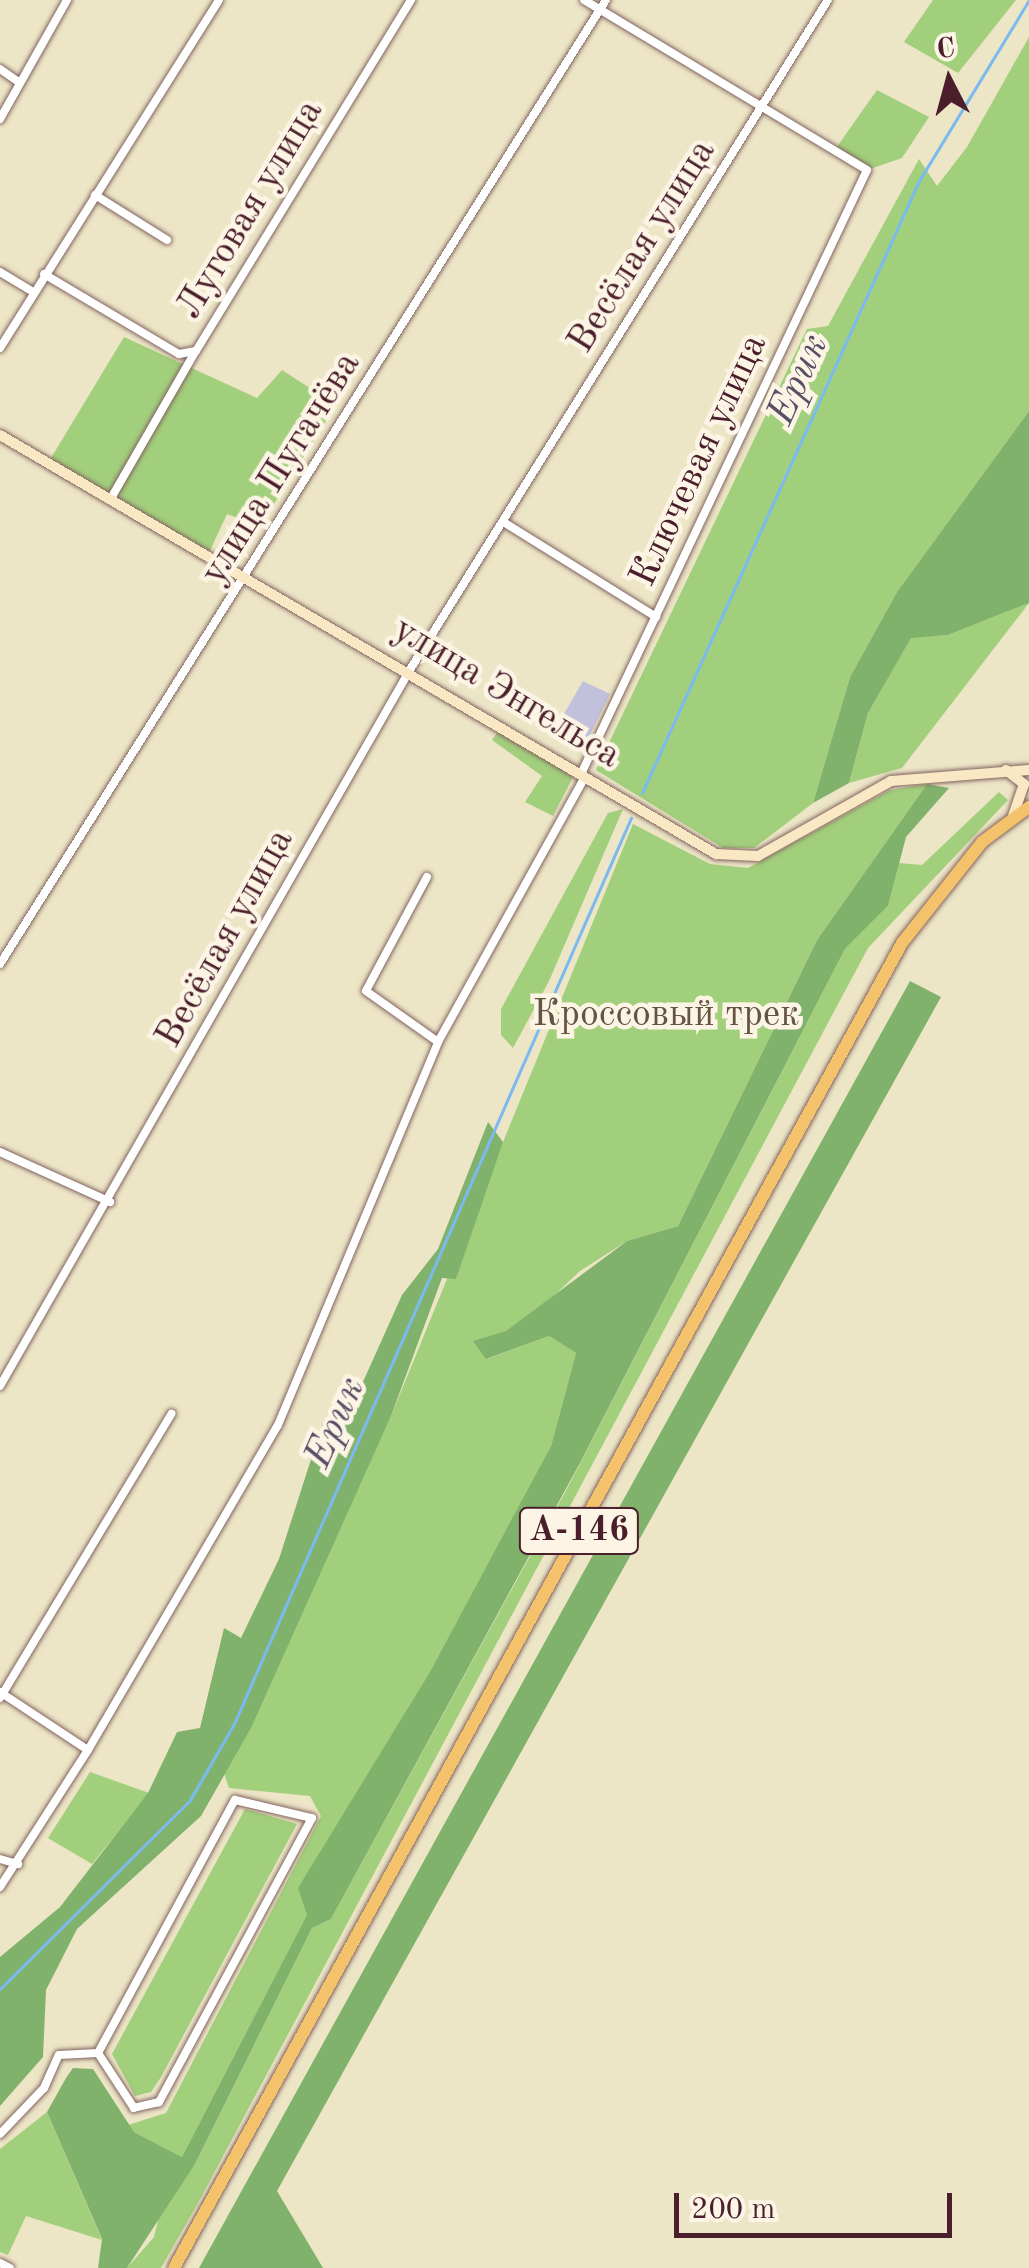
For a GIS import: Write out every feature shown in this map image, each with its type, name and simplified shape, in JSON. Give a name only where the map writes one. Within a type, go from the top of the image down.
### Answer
[{"type":"highway","name":"А-146","points":[[174,2268],[902,943],[1013,816],[1029,808]]},
{"type":"street","points":[[0,120],[68,0]]},
{"type":"street","points":[[0,348],[219,0]]},
{"type":"street","name":"Луговая улица","points":[[44,274],[179,354],[196,351],[411,0]]},
{"type":"street","points":[[584,0],[764,105]]},
{"type":"street","name":"улица Пугачёва","points":[[0,964],[246,580],[606,0]]},
{"type":"street","name":"Весёлая улица","points":[[0,1386],[110,1202],[410,668],[506,522],[828,0]]},
{"type":"street","points":[[0,69],[20,83]]},
{"type":"street","name":"Ключевая улица","points":[[0,1888],[88,1750],[278,1425],[438,1042],[583,775],[867,170],[764,105]]},
{"type":"street","points":[[95,195],[167,240]]},
{"type":"street","points":[[0,272],[33,292]]},
{"type":"street","points":[[110,500],[196,351]]},
{"type":"street","name":"улица Энгельса","points":[[0,435],[246,580],[410,668],[684,838],[736,858],[758,856],[891,781],[1000,768],[1029,770]]},
{"type":"street","points":[[506,522],[656,617]]},
{"type":"street","points":[[1000,768],[1024,784],[1013,816]]},
{"type":"street","points":[[427,877],[366,991],[438,1042]]},
{"type":"street","points":[[0,1152],[110,1202]]},
{"type":"street","points":[[88,1750],[1,1695],[171,1414]]},
{"type":"street","points":[[235,1800],[312,1818],[159,2102],[134,2108],[98,2052],[235,1800]]},
{"type":"street","points":[[0,1858],[18,1864]]},
{"type":"street","points":[[0,2134],[44,2088],[60,2055],[98,2052]]},
{"type":"street","points":[[0,2263],[10,2268]]},
{"type":"shaded area","points":[[583,681],[610,694],[586,743],[557,726]]},
{"type":"green space","points":[[933,0],[1016,0],[958,73],[904,42]]},
{"type":"green space","points":[[1029,37],[1029,411],[897,592],[850,677],[813,803],[754,848],[723,848],[596,770],[807,329],[828,326],[919,159],[937,186],[967,147]]},
{"type":"green space","points":[[877,90],[929,117],[902,158],[867,170],[834,151]]},
{"type":"green space","points":[[124,337],[257,398],[282,370],[336,405],[260,526],[227,514],[207,557],[48,463]]},
{"type":"green space","points":[[1029,411],[1029,603],[948,635],[911,638],[868,713],[849,783],[813,803],[850,677],[897,592]]},
{"type":"green space","points":[[1029,603],[902,768],[849,783],[868,713],[911,637],[948,635]]},
{"type":"green space","points":[[499,730],[573,777],[553,816],[525,802],[542,776],[492,740]]},
{"type":"green space","name":"Кроссовый трек","points":[[927,784],[817,940],[678,1226],[627,1241],[580,1271],[487,1359],[549,1336],[576,1353],[551,1446],[182,2157],[134,2132],[128,2125],[166,2113],[321,1816],[310,1796],[229,1788],[224,1773],[391,1416],[633,824],[710,864],[748,868],[890,790]]},
{"type":"green space","points":[[927,784],[949,788],[906,837],[888,906],[845,949],[580,1463],[331,1919],[312,1928],[195,2164],[127,2268],[98,2268],[102,2239],[47,2112],[73,2068],[93,2069],[134,2132],[182,2157],[307,1915],[298,1888],[430,1672],[551,1446],[576,1353],[549,1336],[486,1359],[473,1341],[506,1331],[627,1241],[678,1226],[817,940]]},
{"type":"green space","points":[[999,792],[1008,800],[868,948],[198,2203],[161,2268],[127,2268],[154,2237],[161,2208],[195,2164],[312,1928],[331,1919],[569,1485],[845,949],[888,906],[899,863],[922,865]]},
{"type":"green space","points":[[623,809],[549,981],[513,1048],[501,1035],[501,1009],[608,813]]},
{"type":"green space","points":[[910,981],[941,997],[277,2191],[323,2268],[199,2268]]},
{"type":"green space","points":[[488,1122],[503,1142],[456,1279],[442,1278],[391,1416],[251,1728],[201,1816],[77,1929],[46,1990],[43,2057],[0,2106],[0,1957],[60,1907],[148,1793],[177,1732],[200,1728],[224,1628],[241,1638],[279,1559],[324,1419],[345,1422],[402,1295],[438,1249]]},
{"type":"green space","points":[[90,1772],[149,1793],[92,1864],[48,1838]]},
{"type":"green space","points":[[245,1809],[297,1824],[161,2077],[151,2092],[135,2096],[112,2054]]},
{"type":"green space","points":[[47,2112],[102,2240],[26,2216],[8,2255],[0,2252],[0,2149]]},
{"type":"waterway","name":"Ерик","points":[[642,793],[919,181],[1029,0]]},
{"type":"waterway","name":"Ерик","points":[[0,1989],[190,1800],[234,1724],[631,818]]}]
